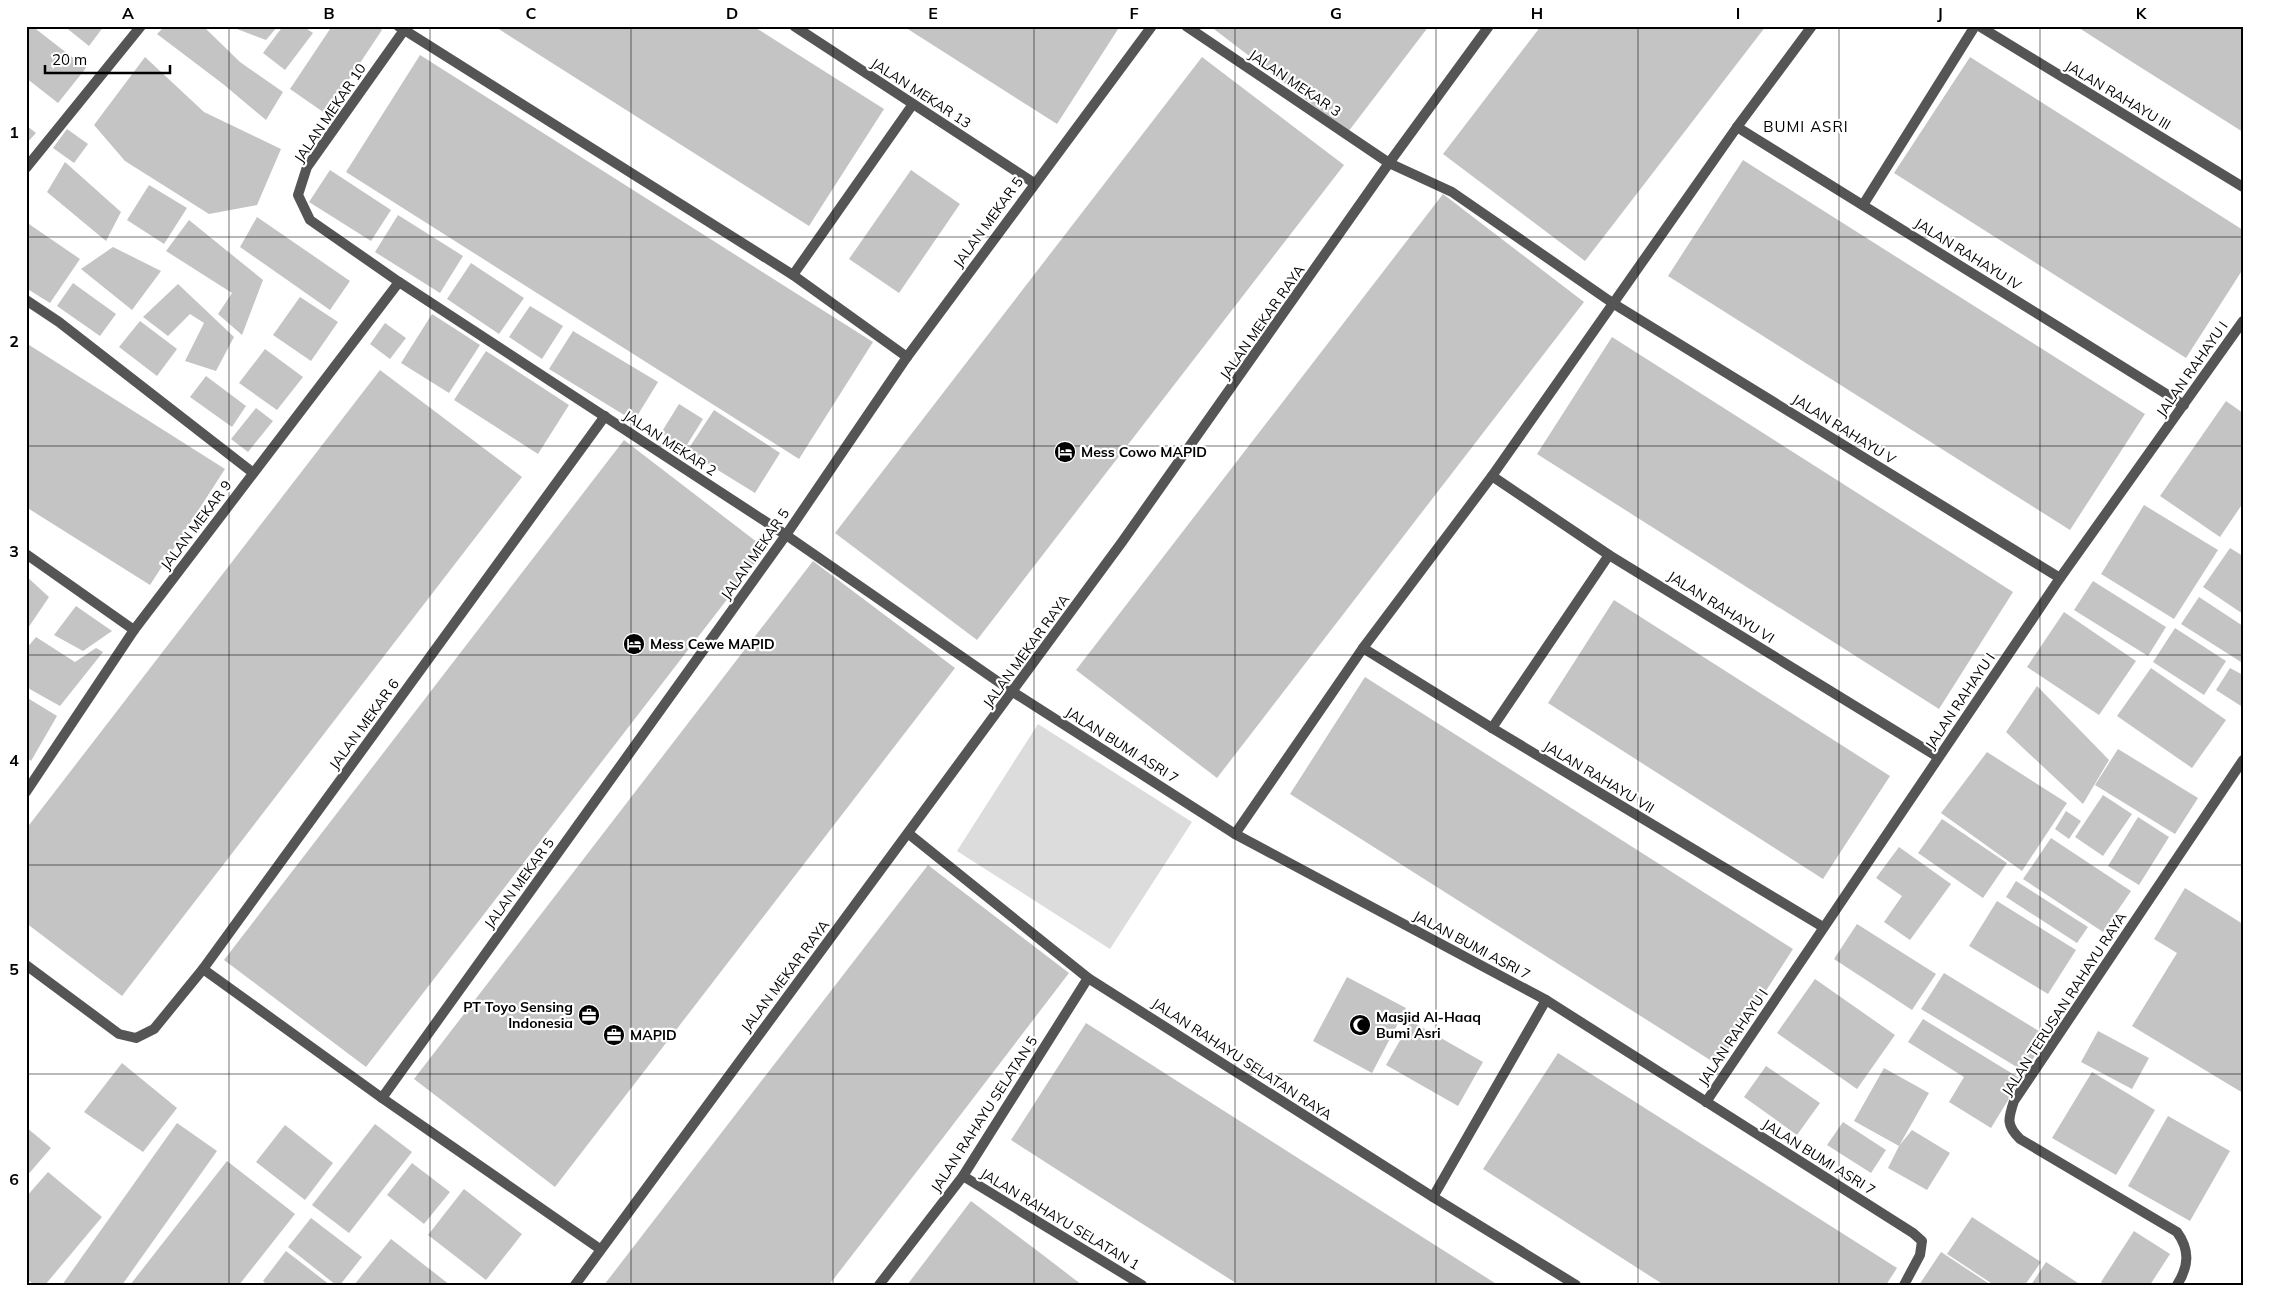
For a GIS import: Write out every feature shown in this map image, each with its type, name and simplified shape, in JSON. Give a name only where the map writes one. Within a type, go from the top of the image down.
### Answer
[{"type":"street","points":[[26,168],[141,26]]},
{"type":"street","name":"JALAN MEKAR 13","points":[[794,26],[1034,182]]},
{"type":"street","name":"JALAN MEKAR 5","points":[[382,1098],[786,535],[907,357],[1034,182],[1152,26]]},
{"type":"street","name":"JALAN MEKAR 3","points":[[1186,26],[1389,163],[1452,192],[1614,304]]},
{"type":"street","name":"JALAN MEKAR RAYA","points":[[575,1285],[909,834],[1128,534],[1389,163],[1489,26]]},
{"type":"street","points":[[1235,834],[1363,648],[1492,476],[1737,128],[1812,26]]},
{"type":"street","points":[[1863,205],[1975,26]]},
{"type":"street","name":"JALAN RAHAYU III","points":[[1979,26],[2243,187]]},
{"type":"street","points":[[403,28],[793,275],[907,357]]},
{"type":"street","name":"JALAN MEKAR 10","points":[[310,220],[298,195],[307,167],[403,28]]},
{"type":"street","points":[[793,275],[913,104]]},
{"type":"street","name":"JALAN RAHAYU IV","points":[[1737,128],[2184,405]]},
{"type":"street","name":"JALAN MEKAR 2","points":[[310,220],[398,282],[786,535],[1013,692]]},
{"type":"street","name":"JALAN MEKAR 9","points":[[26,792],[134,630],[398,282]]},
{"type":"street","points":[[26,300],[59,322],[252,472]]},
{"type":"street","name":"JALAN RAHAYU V","points":[[1614,304],[2060,578]]},
{"type":"street","name":"JALAN RAHAYU I","points":[[1706,1102],[2060,578],[2243,321]]},
{"type":"street","name":"JALAN MEKAR 6","points":[[26,965],[119,1034],[136,1038],[154,1029],[203,970],[605,416]]},
{"type":"street","name":"JALAN RAHAYU VI","points":[[1492,476],[1609,555],[1938,757]]},
{"type":"street","points":[[26,554],[134,630]]},
{"type":"street","points":[[1492,728],[1609,555]]},
{"type":"street","name":"JALAN RAHAYU VII","points":[[1363,648],[1492,728],[1823,927]]},
{"type":"street","name":"JALAN BUMI ASRI 7","points":[[1013,692],[1235,834],[1546,1000],[1913,1233],[1922,1241],[1920,1255],[1904,1285]]},
{"type":"street","name":"JALAN TERUSAN RAHAYU RAYA","points":[[2177,1285],[2184,1274],[2188,1254],[2185,1243],[2177,1232],[2020,1139],[2011,1130],[2009,1118],[2014,1101],[2243,760]]},
{"type":"street","name":"JALAN RAHAYU SELATAN RAYA","points":[[909,834],[1088,978],[1433,1197],[1576,1285]]},
{"type":"street","points":[[203,970],[382,1098],[600,1249]]},
{"type":"street","name":"JALAN RAHAYU SELATAN 5","points":[[879,1285],[963,1176],[1088,978]]},
{"type":"street","points":[[1433,1197],[1546,1000]]},
{"type":"street","name":"JALAN RAHAYU SELATAN 1","points":[[963,1176],[1142,1285]]},
{"type":"shaded area","points":[[1038,724],[1192,822],[1110,949],[957,851]]},
{"type":"building","points":[[26,26],[32,26],[86,68],[58,103],[26,78]]},
{"type":"building","points":[[64,26],[104,26],[89,46]]},
{"type":"building","points":[[165,26],[203,26],[240,62],[283,92],[266,120],[223,84],[157,34]]},
{"type":"building","points":[[229,26],[278,26],[266,40]]},
{"type":"building","points":[[283,26],[303,26],[313,33],[285,70],[263,53]]},
{"type":"building","points":[[332,26],[376,26],[382,30],[326,114],[290,89]]},
{"type":"building","points":[[494,26],[753,26],[884,109],[809,226]]},
{"type":"building","points":[[903,26],[1120,26],[1057,124]]},
{"type":"building","points":[[1210,26],[1429,26],[1348,132]]},
{"type":"building","points":[[1541,26],[1766,26],[1585,261],[1443,154]]},
{"type":"building","points":[[2076,26],[2243,26],[2243,132],[2129,60]]},
{"type":"building","points":[[420,55],[873,342],[799,459],[346,172]]},
{"type":"building","points":[[145,57],[204,112],[281,149],[257,205],[209,214],[125,161],[94,125]]},
{"type":"building","points":[[1202,57],[1344,165],[977,640],[835,533]]},
{"type":"building","points":[[1970,57],[2243,230],[2243,269],[2186,358],[1894,173]]},
{"type":"building","points":[[26,125],[36,133],[26,144]]},
{"type":"building","points":[[67,129],[88,144],[74,163],[53,148]]},
{"type":"building","points":[[1743,160],[2145,414],[2070,530],[1668,276]]},
{"type":"building","points":[[65,162],[121,212],[106,241],[47,192]]},
{"type":"building","points":[[330,170],[391,210],[371,241],[309,202]]},
{"type":"building","points":[[911,170],[960,204],[899,293],[849,259]]},
{"type":"building","points":[[149,185],[187,208],[164,244],[127,220]]},
{"type":"building","points":[[1443,194],[1584,302],[1217,778],[1076,670]]},
{"type":"building","points":[[398,215],[463,256],[440,293],[375,252]]},
{"type":"building","points":[[257,217],[350,281],[330,310],[240,247]]},
{"type":"building","points":[[189,220],[263,280],[242,335],[218,314],[232,293],[166,251]]},
{"type":"building","points":[[26,222],[80,259],[50,303],[26,288]]},
{"type":"building","points":[[113,247],[161,271],[132,310],[81,269]]},
{"type":"building","points":[[471,263],[524,298],[499,334],[447,299]]},
{"type":"building","points":[[73,283],[116,314],[100,336],[57,306]]},
{"type":"building","points":[[178,284],[234,337],[216,371],[185,361],[204,323],[190,314],[168,336],[143,317]]},
{"type":"building","points":[[300,297],[338,322],[311,361],[273,335]]},
{"type":"building","points":[[530,306],[563,326],[542,359],[509,337]]},
{"type":"building","points":[[432,314],[480,345],[449,393],[401,363]]},
{"type":"building","points":[[140,321],[177,349],[157,376],[119,347]]},
{"type":"building","points":[[385,323],[406,338],[390,359],[370,344]]},
{"type":"building","points":[[573,331],[658,382],[634,421],[549,369]]},
{"type":"building","points":[[1612,337],[2013,592],[1939,709],[1537,454]]},
{"type":"building","points":[[26,343],[225,469],[150,585],[26,507]]},
{"type":"building","points":[[265,349],[303,377],[277,410],[239,383]]},
{"type":"building","points":[[486,351],[569,405],[538,454],[454,400]]},
{"type":"building","points":[[380,370],[522,477],[122,996],[26,923],[26,829]]},
{"type":"building","points":[[206,376],[246,406],[232,427],[190,397]]},
{"type":"building","points":[[2226,401],[2243,413],[2243,503],[2220,537],[2160,496]]},
{"type":"building","points":[[679,404],[703,419],[685,448],[661,433]]},
{"type":"building","points":[[256,408],[273,421],[248,452],[231,439]]},
{"type":"building","points":[[714,410],[780,453],[755,493],[687,451]]},
{"type":"building","points":[[624,440],[766,549],[366,1067],[224,960]]},
{"type":"building","points":[[2144,505],[2218,550],[2174,619],[2101,574]]},
{"type":"building","points":[[2230,548],[2243,556],[2243,614],[2203,587]]},
{"type":"building","points":[[813,561],[955,668],[555,1187],[414,1079]]},
{"type":"building","points":[[26,576],[49,597],[26,631]]},
{"type":"building","points":[[2093,581],[2166,627],[2148,656],[2074,610]]},
{"type":"building","points":[[2199,597],[2243,626],[2243,659],[2241,662],[2181,624]]},
{"type":"building","points":[[1614,600],[1890,776],[1823,879],[1548,703]]},
{"type":"building","points":[[76,606],[112,631],[83,651],[54,635]]},
{"type":"building","points":[[2064,612],[2136,661],[2099,715],[2027,667]]},
{"type":"building","points":[[2175,628],[2226,661],[2204,695],[2153,662]]},
{"type":"building","points":[[36,637],[75,662],[96,648],[103,652],[60,706],[26,687],[26,649]]},
{"type":"building","points":[[2151,668],[2226,720],[2192,768],[2117,716]]},
{"type":"building","points":[[2230,668],[2243,675],[2243,703],[2241,706],[2216,690]]},
{"type":"building","points":[[1365,677],[1793,949],[1718,1065],[1290,794]]},
{"type":"building","points":[[2037,686],[2109,760],[2083,804],[2006,732]]},
{"type":"building","points":[[26,697],[57,716],[31,761],[26,757]]},
{"type":"building","points":[[2118,749],[2198,798],[2175,834],[2095,785]]},
{"type":"building","points":[[1987,752],[2067,803],[2022,871],[1941,813]]},
{"type":"building","points":[[2103,795],[2132,814],[2103,856],[2075,837]]},
{"type":"building","points":[[2066,811],[2081,821],[2069,839],[2055,829]]},
{"type":"building","points":[[2138,817],[2169,837],[2139,885],[2108,866]]},
{"type":"building","points":[[1942,819],[2007,863],[1983,898],[1918,853]]},
{"type":"building","points":[[2051,838],[2131,891],[2103,932],[2023,879]]},
{"type":"building","points":[[1899,847],[1951,884],[1910,940],[1884,922],[1902,896],[1876,878]]},
{"type":"building","points":[[928,865],[1069,973],[942,1139],[829,1285],[604,1285]]},
{"type":"building","points":[[2016,881],[2088,927],[2077,943],[2006,897]]},
{"type":"building","points":[[2185,888],[2243,924],[2243,1093],[2132,1026],[2177,953],[2154,939]]},
{"type":"building","points":[[1997,901],[2076,950],[2048,994],[1969,946]]},
{"type":"building","points":[[1857,924],[1936,974],[1912,1010],[1834,959]]},
{"type":"building","points":[[1944,973],[2047,1036],[2025,1072],[1921,1009]]},
{"type":"building","name":"Masjid Al-Haaq Bumi Asri","points":[[1347,977],[1406,1008],[1372,1073],[1313,1041]]},
{"type":"building","points":[[1815,979],[1895,1035],[1857,1089],[1777,1033]]},
{"type":"building","points":[[1923,1019],[2021,1079],[1991,1128],[1949,1102],[1964,1077],[1908,1042]]},
{"type":"building","points":[[1411,1021],[1483,1062],[1458,1106],[1386,1065]]},
{"type":"building","points":[[1086,1023],[1498,1285],[1239,1285],[1081,1185],[1011,1140]]},
{"type":"building","points":[[2098,1031],[2149,1058],[2132,1089],[2081,1062]]},
{"type":"building","points":[[1558,1053],[1897,1268],[1886,1285],[1664,1285],[1483,1169]]},
{"type":"building","points":[[122,1063],[177,1108],[143,1152],[84,1112]]},
{"type":"building","points":[[1766,1066],[1820,1103],[1797,1135],[1744,1097]]},
{"type":"building","points":[[1884,1068],[1929,1093],[1899,1146],[1854,1121]]},
{"type":"building","points":[[2092,1072],[2155,1110],[2116,1175],[2052,1138]]},
{"type":"building","points":[[2168,1116],[2230,1151],[2190,1221],[2128,1186]]},
{"type":"building","points":[[1843,1122],[1886,1150],[1871,1173],[1827,1145]]},
{"type":"building","points":[[177,1123],[217,1151],[122,1285],[62,1285]]},
{"type":"building","points":[[375,1124],[412,1152],[349,1233],[312,1205]]},
{"type":"building","points":[[285,1125],[333,1163],[305,1200],[256,1162]]},
{"type":"building","points":[[26,1127],[51,1148],[26,1177]]},
{"type":"building","points":[[1912,1130],[1950,1153],[1927,1190],[1888,1168],[1899,1146]]},
{"type":"building","points":[[227,1161],[295,1214],[239,1285],[130,1285]]},
{"type":"building","points":[[412,1163],[450,1192],[424,1224],[387,1195]]},
{"type":"building","points":[[48,1172],[102,1217],[45,1285],[34,1285],[26,1278],[26,1197]]},
{"type":"building","points":[[464,1189],[522,1234],[486,1280],[428,1235]]},
{"type":"building","points":[[971,1201],[1039,1252],[1082,1285],[907,1285]]},
{"type":"building","points":[[1972,1217],[2041,1262],[2025,1285],[1994,1285],[1947,1254]]},
{"type":"building","points":[[311,1218],[362,1257],[340,1285],[336,1285],[288,1247]]},
{"type":"building","points":[[2134,1231],[2170,1254],[2150,1285],[2104,1285],[2101,1282]]},
{"type":"building","points":[[391,1239],[450,1285],[354,1285]]},
{"type":"building","points":[[286,1251],[330,1285],[267,1285],[263,1281]]},
{"type":"building","points":[[1941,1252],[1991,1285],[1919,1285]]},
{"type":"building","points":[[2046,1262],[2081,1285],[2031,1285]]},
{"type":"place","name":"Mess Cowo MAPID","points":[[1065,452]]},
{"type":"place","name":"Mess Cewe MAPID","points":[[634,644]]},
{"type":"place","name":"PT Toyo Sensing Indonesia","points":[[589,1015]]},
{"type":"place","name":"Masjid Al-Haaq Bumi Asri","points":[[1360,1025]]},
{"type":"place","name":"MAPID","points":[[614,1035]]},
{"type":"district","name":"BUMI ASRI","points":[[1806,126]]}]
